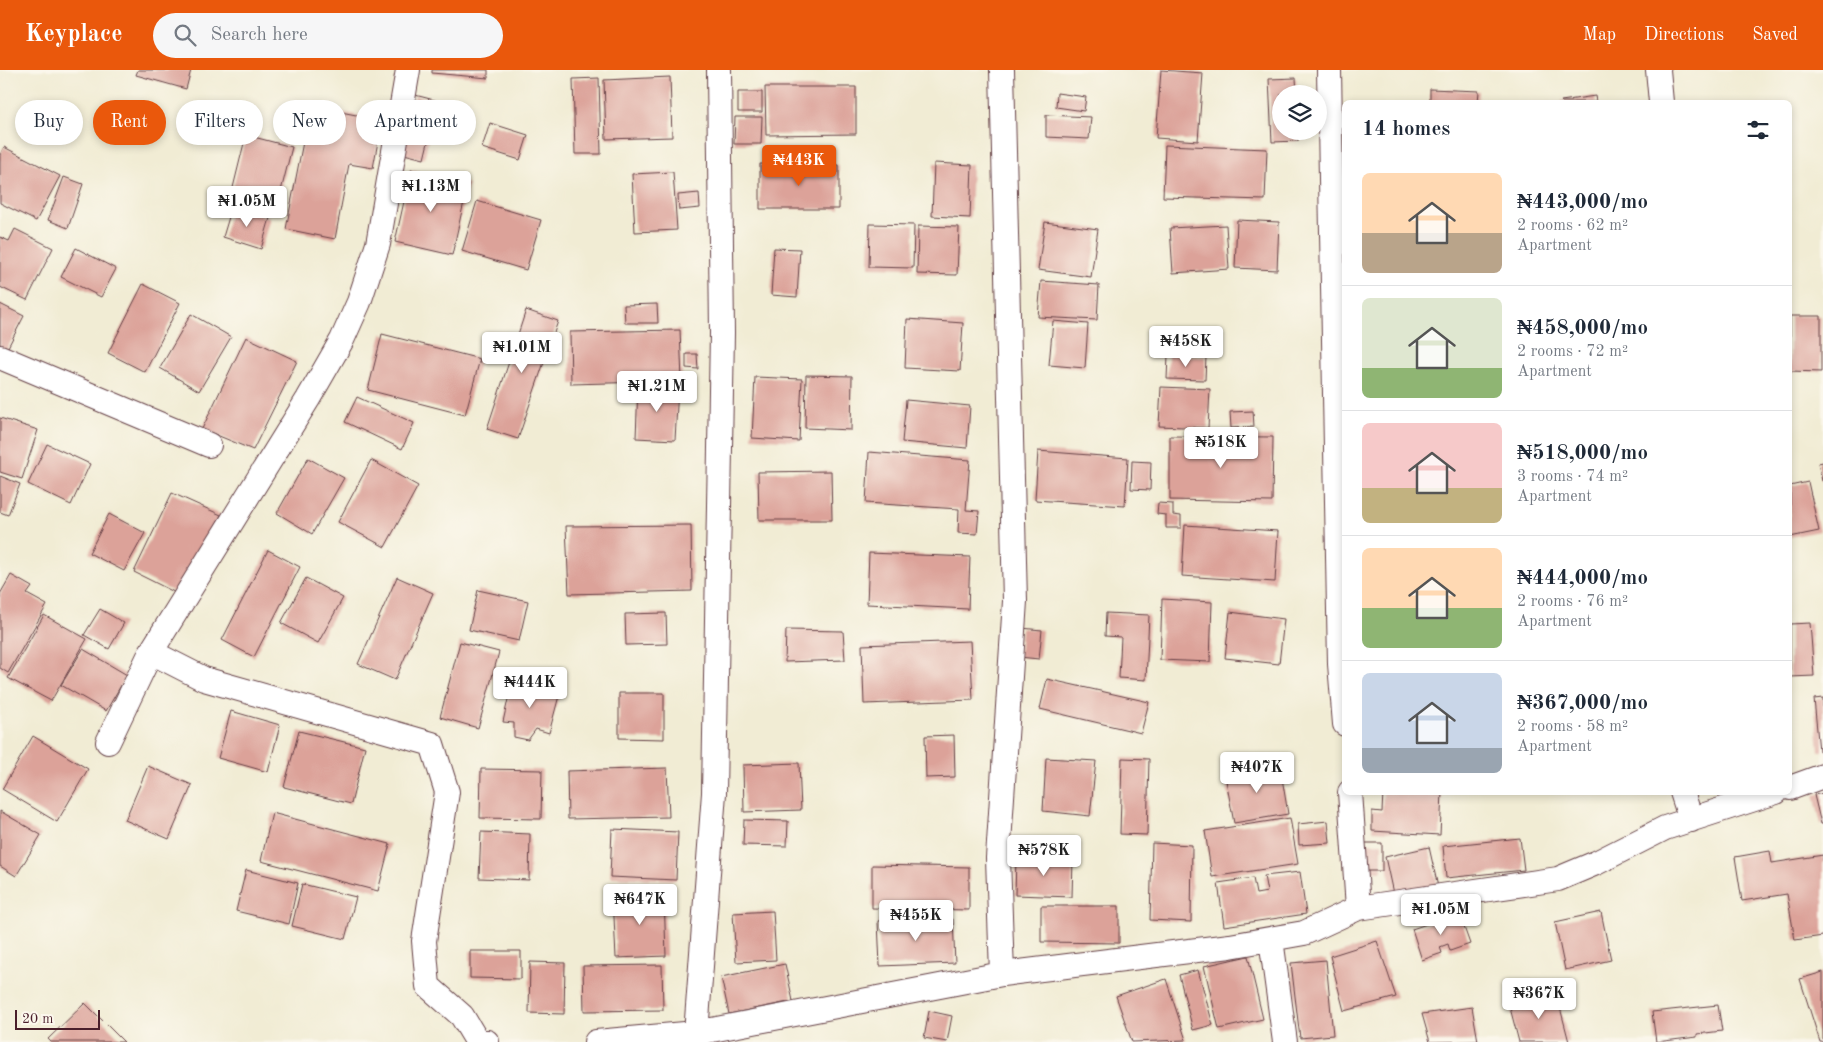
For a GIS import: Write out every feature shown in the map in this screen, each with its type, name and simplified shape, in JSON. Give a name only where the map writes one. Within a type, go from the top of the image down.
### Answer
[{"type":"street","points":[[108,742],[151,652],[308,399],[342,340],[359,302],[378,244],[408,70]]},
{"type":"street","points":[[696,1033],[714,793],[722,333],[719,70]]},
{"type":"street","points":[[1002,70],[1015,600],[998,858],[1002,974]]},
{"type":"street","points":[[1329,70],[1342,688]]},
{"type":"street","points":[[1658,70],[1661,100]]},
{"type":"street","points":[[0,357],[209,445]]},
{"type":"street","points":[[151,652],[204,679],[432,744],[447,792],[424,941],[428,986],[462,1016],[480,1042]]},
{"type":"street","points":[[1792,787],[1823,776]]},
{"type":"street","points":[[1350,795],[1358,908]]},
{"type":"street","points":[[1683,795],[1691,820]]},
{"type":"street","points":[[596,1042],[696,1033],[1002,974],[1271,939],[1304,933],[1358,908],[1558,879],[1596,864],[1665,828],[1767,795]]},
{"type":"street","points":[[1271,939],[1285,1042]]},
{"type":"building","points":[[138,70],[191,70],[186,89],[136,75]]},
{"type":"building","points":[[432,70],[488,70],[488,78],[432,73]]},
{"type":"building","points":[[1161,70],[1203,73],[1198,141],[1156,138]]},
{"type":"building","points":[[670,77],[672,137],[606,139],[604,80]]},
{"type":"building","points":[[599,78],[601,154],[575,154],[573,79]]},
{"type":"building","points":[[1296,78],[1296,85],[1272,85],[1272,140],[1298,141],[1272,142],[1269,79]]},
{"type":"building","points":[[765,87],[856,87],[856,134],[766,135]]},
{"type":"building","points":[[1430,89],[1479,91],[1478,100],[1430,100]]},
{"type":"building","points":[[738,92],[762,92],[762,112],[738,112]]},
{"type":"building","points":[[1057,93],[1086,97],[1084,111],[1056,107]]},
{"type":"building","points":[[415,95],[434,100],[414,100]]},
{"type":"building","points":[[1595,96],[1596,100],[1568,100]]},
{"type":"building","points":[[346,113],[356,115],[356,145],[377,145],[373,168],[349,164],[335,239],[286,229],[302,145],[346,145]]},
{"type":"building","points":[[1046,115],[1091,117],[1089,139],[1046,137]]},
{"type":"building","points":[[735,117],[762,117],[761,144],[734,144]]},
{"type":"building","points":[[490,123],[528,135],[520,160],[482,148]]},
{"type":"building","points":[[263,139],[273,142],[273,145],[292,147],[276,211],[230,200],[244,145],[263,145]]},
{"type":"building","points":[[402,145],[427,145],[424,159],[400,153]]},
{"type":"building","points":[[1165,145],[1267,149],[1265,200],[1163,197]]},
{"type":"building","points":[[4,147],[60,176],[36,221],[0,203],[0,155]]},
{"type":"building","points":[[934,163],[972,165],[970,218],[932,216]]},
{"type":"building","points":[[760,164],[839,165],[839,209],[760,209]]},
{"type":"building","points":[[411,170],[468,184],[452,255],[395,242]]},
{"type":"building","points":[[673,172],[677,230],[635,232],[632,174]]},
{"type":"building","points":[[64,177],[83,184],[68,228],[48,220]]},
{"type":"building","points":[[699,193],[700,208],[679,210],[678,195]]},
{"type":"building","points":[[477,201],[541,220],[526,270],[462,251]]},
{"type":"building","points":[[232,207],[270,218],[261,249],[223,237]]},
{"type":"building","points":[[1237,220],[1279,222],[1277,270],[1235,268]]},
{"type":"building","points":[[1045,222],[1098,229],[1091,277],[1038,270]]},
{"type":"building","points":[[870,224],[914,225],[913,268],[869,267]]},
{"type":"building","points":[[1226,225],[1229,269],[1173,273],[1170,228]]},
{"type":"building","points":[[918,226],[959,227],[957,275],[917,274]]},
{"type":"building","points":[[15,229],[53,248],[27,300],[0,287],[0,237],[9,241]]},
{"type":"building","points":[[76,248],[116,269],[101,297],[61,277]]},
{"type":"building","points":[[774,248],[800,249],[797,297],[771,295]]},
{"type":"building","points":[[1041,281],[1099,285],[1097,320],[1038,317]]},
{"type":"building","points":[[143,284],[180,303],[145,372],[108,353]]},
{"type":"building","points":[[0,304],[24,316],[5,353],[0,351]]},
{"type":"building","points":[[657,304],[658,323],[625,323],[624,305]]},
{"type":"building","points":[[526,310],[558,321],[518,439],[487,429]]},
{"type":"building","points":[[191,314],[231,337],[199,391],[160,368]]},
{"type":"building","points":[[1792,316],[1821,316],[1821,372],[1792,371]]},
{"type":"building","points":[[907,319],[963,323],[960,371],[905,368]]},
{"type":"building","points":[[1053,321],[1088,324],[1085,368],[1049,365]]},
{"type":"building","points":[[680,330],[682,381],[571,384],[570,332]]},
{"type":"building","points":[[382,334],[480,359],[465,415],[368,390]]},
{"type":"building","points":[[246,337],[297,361],[253,450],[202,429]]},
{"type":"building","points":[[686,354],[697,354],[698,369],[686,368]]},
{"type":"building","points":[[1168,355],[1206,357],[1205,380],[1167,379]]},
{"type":"building","points":[[806,375],[852,376],[851,430],[805,428]]},
{"type":"building","points":[[755,377],[802,379],[799,441],[752,438]]},
{"type":"building","points":[[638,386],[678,388],[675,440],[636,438]]},
{"type":"building","points":[[1161,387],[1210,389],[1208,428],[1159,426]]},
{"type":"building","points":[[357,397],[414,423],[402,449],[345,422]]},
{"type":"building","points":[[906,400],[970,406],[967,448],[902,442]]},
{"type":"building","points":[[1253,411],[1254,427],[1231,428],[1230,412]]},
{"type":"building","points":[[0,418],[38,430],[22,479],[0,472]]},
{"type":"building","points":[[1170,436],[1273,437],[1272,502],[1170,500]]},
{"type":"building","points":[[47,444],[90,464],[71,505],[28,484]]},
{"type":"building","points":[[1038,451],[1128,458],[1125,506],[1035,500]]},
{"type":"building","points":[[869,452],[970,460],[966,510],[979,511],[977,534],[958,533],[959,509],[866,503]]},
{"type":"building","points":[[308,458],[344,478],[312,534],[277,513]]},
{"type":"building","points":[[371,460],[418,486],[385,547],[338,522]]},
{"type":"building","points":[[1132,461],[1151,462],[1150,490],[1131,489]]},
{"type":"building","points":[[1823,462],[1823,481],[1822,481],[1818,463]]},
{"type":"building","points":[[831,471],[832,520],[759,520],[758,472]]},
{"type":"building","points":[[0,476],[20,484],[8,515],[0,512]]},
{"type":"building","points":[[1808,482],[1819,531],[1792,537],[1792,486]]},
{"type":"building","points":[[172,493],[221,515],[178,594],[134,572]]},
{"type":"building","points":[[1158,503],[1173,504],[1173,515],[1181,516],[1181,528],[1166,528],[1166,515],[1157,514]]},
{"type":"building","points":[[109,514],[145,533],[124,571],[89,553]]},
{"type":"building","points":[[691,525],[692,591],[569,594],[566,526]]},
{"type":"building","points":[[1185,525],[1278,531],[1275,582],[1182,576]]},
{"type":"building","points":[[268,550],[300,567],[254,657],[222,640]]},
{"type":"building","points":[[869,553],[970,557],[968,609],[867,604]]},
{"type":"building","points":[[11,575],[32,587],[27,594],[47,605],[8,673],[0,668],[0,594]]},
{"type":"building","points":[[397,577],[433,593],[395,680],[358,664]]},
{"type":"building","points":[[306,578],[343,598],[318,643],[281,623]]},
{"type":"building","points":[[478,590],[528,601],[519,641],[469,630]]},
{"type":"building","points":[[1162,599],[1212,602],[1210,662],[1160,660]]},
{"type":"building","points":[[100,609],[124,623],[109,649],[84,635]]},
{"type":"building","points":[[1230,612],[1284,619],[1279,664],[1225,658]]},
{"type":"building","points":[[666,613],[667,644],[626,645],[625,614]]},
{"type":"building","points":[[1106,613],[1149,615],[1146,680],[1119,678],[1121,637],[1105,636]]},
{"type":"building","points":[[44,615],[87,639],[51,701],[8,678]]},
{"type":"building","points":[[1810,623],[1814,676],[1792,677],[1792,624]]},
{"type":"building","points":[[1021,628],[1042,630],[1039,659],[1019,657]]},
{"type":"building","points":[[786,630],[843,631],[845,660],[785,662]]},
{"type":"building","points":[[970,641],[973,700],[864,704],[862,645]]},
{"type":"building","points":[[460,642],[499,652],[478,728],[440,717]]},
{"type":"building","points":[[83,649],[127,675],[106,711],[61,685]]},
{"type":"building","points":[[1047,679],[1149,702],[1141,733],[1040,709]]},
{"type":"building","points":[[512,681],[560,692],[549,733],[536,729],[528,740],[514,737],[514,723],[503,722]]},
{"type":"building","points":[[619,693],[664,693],[664,739],[619,738]]},
{"type":"building","points":[[1823,698],[1823,751],[1819,751],[1814,699]]},
{"type":"building","points":[[231,711],[280,725],[268,772],[218,758]]},
{"type":"building","points":[[299,731],[365,747],[351,804],[284,787]]},
{"type":"building","points":[[954,735],[955,777],[926,778],[925,736]]},
{"type":"building","points":[[33,736],[88,769],[57,822],[2,789]]},
{"type":"building","points":[[1046,758],[1096,761],[1090,816],[1043,811]]},
{"type":"building","points":[[1122,758],[1149,759],[1147,835],[1120,834]]},
{"type":"building","points":[[799,763],[801,810],[744,812],[743,765]]},
{"type":"building","points":[[148,766],[192,785],[169,839],[125,820]]},
{"type":"building","points":[[1280,766],[1288,814],[1234,823],[1225,775]]},
{"type":"building","points":[[667,768],[669,817],[568,819],[567,771]]},
{"type":"building","points":[[481,769],[542,770],[541,819],[480,818]]},
{"type":"building","points":[[1823,793],[1823,824],[1821,824],[1814,795]]},
{"type":"building","points":[[1383,795],[1442,795],[1440,835],[1372,831],[1372,811],[1382,812]]},
{"type":"building","points":[[0,811],[41,835],[16,876],[0,866]]},
{"type":"building","points":[[272,813],[390,844],[378,891],[261,861]]},
{"type":"building","points":[[1290,818],[1298,864],[1212,877],[1205,831]]},
{"type":"building","points":[[744,820],[788,821],[787,846],[743,845]]},
{"type":"building","points":[[1328,821],[1330,843],[1299,845],[1298,824]]},
{"type":"building","points":[[612,829],[678,832],[676,880],[610,877]]},
{"type":"building","points":[[481,832],[530,834],[529,880],[479,878]]},
{"type":"building","points":[[1520,838],[1524,870],[1446,878],[1443,846]]},
{"type":"building","points":[[1152,843],[1192,845],[1191,922],[1150,920]]},
{"type":"building","points":[[1362,843],[1382,843],[1382,871],[1363,871]]},
{"type":"building","points":[[1429,847],[1438,887],[1394,898],[1385,857]]},
{"type":"building","points":[[1770,851],[1772,863],[1823,855],[1823,936],[1795,940],[1787,894],[1742,901],[1735,857]]},
{"type":"building","points":[[1016,858],[1073,859],[1072,897],[1015,895]]},
{"type":"building","points":[[872,865],[969,867],[969,910],[872,908]]},
{"type":"building","points":[[246,870],[298,883],[289,924],[236,911]]},
{"type":"building","points":[[1300,872],[1306,914],[1224,926],[1218,883],[1253,878],[1256,894],[1267,892],[1264,876]]},
{"type":"building","points":[[302,884],[356,897],[345,939],[292,926]]},
{"type":"building","points":[[664,895],[666,956],[616,958],[613,897]]},
{"type":"building","points":[[1041,906],[1119,906],[1119,943],[1041,942]]},
{"type":"building","points":[[773,911],[776,960],[736,962],[733,913]]},
{"type":"building","points":[[1601,912],[1611,960],[1565,970],[1555,922]]},
{"type":"building","points":[[1459,913],[1470,944],[1450,951],[1448,944],[1440,947],[1442,953],[1422,960],[1412,929]]},
{"type":"building","points":[[953,919],[955,963],[880,966],[878,921]]},
{"type":"building","points":[[1377,941],[1396,997],[1344,1011],[1330,956]]},
{"type":"building","points":[[470,951],[521,951],[521,979],[470,978]]},
{"type":"building","points":[[1248,956],[1263,1019],[1219,1029],[1204,966]]},
{"type":"building","points":[[1326,960],[1333,1035],[1300,1038],[1291,963]]},
{"type":"building","points":[[530,962],[565,963],[564,1014],[529,1013]]},
{"type":"building","points":[[785,964],[793,1001],[729,1014],[721,977]]},
{"type":"building","points":[[662,965],[663,1010],[584,1011],[583,966]]},
{"type":"building","points":[[1198,970],[1213,1025],[1193,1030],[1179,975]]},
{"type":"building","points":[[1823,972],[1823,1042],[1820,1042],[1800,979]]},
{"type":"building","points":[[1166,979],[1186,1040],[1132,1042],[1116,996]]},
{"type":"building","points":[[1556,992],[1569,1042],[1519,1042],[1509,1004]]},
{"type":"building","points":[[85,1003],[124,1042],[51,1042],[48,1039]]},
{"type":"building","points":[[1718,1005],[1722,1031],[1697,1034],[1697,1037],[1656,1042],[1652,1012]]},
{"type":"building","points":[[1472,1007],[1478,1041],[1430,1042],[1422,1014]]},
{"type":"building","points":[[929,1011],[952,1016],[947,1042],[924,1038]]}]
